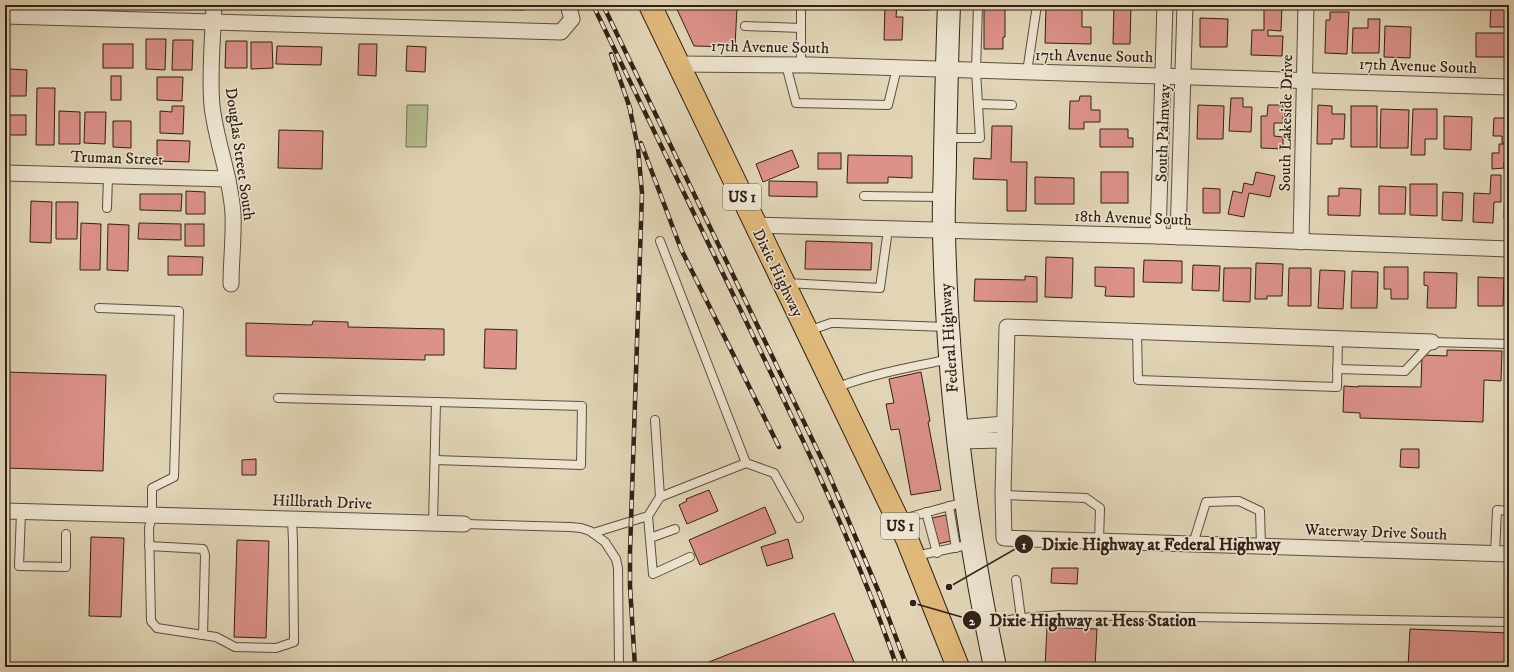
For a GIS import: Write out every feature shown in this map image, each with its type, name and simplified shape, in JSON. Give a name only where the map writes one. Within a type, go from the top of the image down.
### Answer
[{"type":"main road","name":"Dixie Highway","points":[[650,5],[835,389]]},
{"type":"main road","name":"Federal Highway","points":[[949,5],[944,230],[947,327],[957,435],[958,505],[964,546],[986,624],[995,667]]},
{"type":"main road","name":"US 1","points":[[835,389],[914,556],[958,667]]},
{"type":"street","name":"Douglas Street South","points":[[214,5],[211,85],[212,106],[228,180],[233,214],[231,284]]},
{"type":"street","name":"South Palmway","points":[[1158,236],[1166,5]]},
{"type":"street","name":"South Palmway","points":[[1178,237],[1185,5]]},
{"type":"street","name":"South Lakeside Drive","points":[[1301,242],[1306,5]]},
{"type":"street","points":[[5,16],[30,11],[214,22],[561,32],[570,12]]},
{"type":"street","name":"17th Avenue South","points":[[678,64],[793,65],[1163,75],[1509,87]]},
{"type":"street","name":"Truman Street","points":[[5,173],[228,180]]},
{"type":"street","name":"18th Avenue South","points":[[755,225],[1158,236],[1509,249]]},
{"type":"street","name":"Waterway Drive South","points":[[1136,332],[1007,327],[1003,495],[1004,538],[1502,554]]},
{"type":"street","points":[[1136,332],[1432,342]]},
{"type":"street","points":[[957,435],[1005,424]]},
{"type":"street","points":[[957,435],[1004,440]]},
{"type":"street","name":"Hillbrath Drive","points":[[5,511],[464,524]]},
{"type":"lane","points":[[801,5],[801,28],[793,65],[796,102],[888,105],[897,68]]},
{"type":"lane","points":[[945,138],[980,138],[976,71],[978,5]]},
{"type":"lane","points":[[1027,72],[1037,5]]},
{"type":"lane","points":[[745,26],[801,28]]},
{"type":"lane","points":[[978,104],[1012,105]]},
{"type":"lane","points":[[107,208],[108,176]]},
{"type":"lane","points":[[864,196],[944,197]]},
{"type":"lane","points":[[784,283],[880,288],[888,229]]},
{"type":"lane","points":[[660,241],[746,463]]},
{"type":"lane","points":[[99,308],[179,311],[174,477],[152,488],[152,515],[149,528],[148,546],[151,621],[157,628],[216,637],[236,647],[276,648],[294,642],[292,519]]},
{"type":"lane","points":[[807,331],[830,323],[947,327]]},
{"type":"lane","points":[[1136,332],[1138,380],[1337,387],[1338,339]]},
{"type":"lane","points":[[1337,369],[1405,371],[1432,342],[1509,344]]},
{"type":"lane","points":[[835,389],[856,380],[950,359]]},
{"type":"lane","points":[[278,398],[582,406],[581,465],[435,460]]},
{"type":"lane","points":[[433,523],[436,402]]},
{"type":"lane","points":[[654,420],[660,497]]},
{"type":"lane","points":[[690,557],[653,574],[648,516],[660,497],[746,463],[774,473],[799,518]]},
{"type":"lane","points":[[1003,495],[1086,498],[1100,508],[1099,541]]},
{"type":"lane","points":[[1194,544],[1206,502],[1239,501],[1260,511],[1261,546]]},
{"type":"lane","points":[[898,520],[958,505]]},
{"type":"lane","points":[[1502,554],[1497,510],[1509,511]]},
{"type":"lane","points":[[21,512],[19,566],[66,567],[66,534]]},
{"type":"lane","points":[[926,512],[937,552]]},
{"type":"lane","points":[[593,533],[648,516]]},
{"type":"lane","name":"Hillbrath Drive","points":[[464,524],[570,526],[581,528],[593,533],[606,542],[618,568],[619,667]]},
{"type":"lane","points":[[650,538],[675,529]]},
{"type":"lane","points":[[148,546],[203,549],[205,555],[203,635]]},
{"type":"lane","points":[[914,556],[964,546]]},
{"type":"lane","points":[[1016,580],[1021,618]]},
{"type":"lane","points":[[986,624],[1021,618],[1062,615],[1509,622]]},
{"type":"green space","points":[[407,105],[428,105],[426,147],[406,147]]},
{"type":"building","points":[[401,5],[401,6],[383,6]]},
{"type":"building","points":[[448,5],[448,7],[430,6]]},
{"type":"building","points":[[488,5],[524,5],[524,10],[487,9]]},
{"type":"building","points":[[675,5],[774,5],[774,8],[737,7],[735,47],[694,46]]},
{"type":"building","points":[[885,5],[897,5],[896,17],[903,17],[902,40],[884,40]]},
{"type":"building","points":[[905,5],[929,5],[929,10],[905,10]]},
{"type":"building","points":[[984,5],[1005,5],[1005,37],[1003,37],[1003,49],[984,49]]},
{"type":"building","points":[[1046,5],[1082,5],[1082,27],[1091,27],[1091,44],[1045,43]]},
{"type":"building","points":[[1114,5],[1131,5],[1130,44],[1113,44]]},
{"type":"building","points":[[1264,5],[1282,5],[1281,31],[1268,30],[1268,36],[1283,36],[1282,56],[1251,55],[1252,30],[1264,30]]},
{"type":"building","points":[[1491,5],[1506,5],[1505,27],[1490,27]]},
{"type":"building","points":[[1330,12],[1349,12],[1347,54],[1325,53],[1326,20],[1330,20]]},
{"type":"building","points":[[1200,18],[1228,19],[1227,47],[1200,47]]},
{"type":"building","points":[[1368,19],[1380,19],[1379,53],[1352,53],[1353,28],[1368,28]]},
{"type":"building","points":[[1385,26],[1411,27],[1410,58],[1384,57]]},
{"type":"building","points":[[1476,33],[1508,33],[1508,57],[1476,57]]},
{"type":"building","points":[[146,39],[166,39],[165,70],[146,69]]},
{"type":"building","points":[[173,40],[193,40],[192,70],[172,70]]},
{"type":"building","points":[[226,41],[247,41],[247,68],[225,68]]},
{"type":"building","points":[[251,42],[272,42],[273,68],[251,69]]},
{"type":"building","points":[[103,44],[133,44],[133,68],[103,68]]},
{"type":"building","points":[[359,44],[377,44],[376,76],[358,75]]},
{"type":"building","points":[[277,46],[322,47],[321,65],[276,64]]},
{"type":"building","points":[[407,46],[426,47],[425,72],[406,71]]},
{"type":"building","points":[[9,69],[27,70],[26,96],[9,96]]},
{"type":"building","points":[[111,76],[121,76],[121,100],[111,100]]},
{"type":"building","points":[[157,77],[183,77],[182,101],[157,100]]},
{"type":"building","points":[[37,88],[55,88],[54,145],[36,145]]},
{"type":"building","points":[[1080,96],[1091,96],[1091,110],[1100,110],[1100,122],[1084,122],[1084,129],[1069,129],[1070,101],[1079,101]]},
{"type":"building","points":[[1231,98],[1243,98],[1243,107],[1252,107],[1251,132],[1229,131]]},
{"type":"building","points":[[1198,105],[1224,106],[1223,139],[1197,139]]},
{"type":"building","points":[[1268,105],[1283,105],[1283,123],[1274,123],[1274,136],[1283,137],[1283,149],[1261,148],[1261,116],[1267,116]]},
{"type":"building","points":[[1318,105],[1332,106],[1332,114],[1345,114],[1344,139],[1332,139],[1332,144],[1317,144]]},
{"type":"building","points":[[172,106],[184,106],[183,134],[160,133],[160,111],[172,112]]},
{"type":"building","points":[[1351,106],[1377,106],[1377,147],[1351,147]]},
{"type":"building","points":[[1381,109],[1409,110],[1408,148],[1380,148]]},
{"type":"building","points":[[1413,109],[1437,109],[1437,139],[1425,139],[1425,155],[1411,155]]},
{"type":"building","points":[[59,111],[80,112],[80,144],[59,144]]},
{"type":"building","points":[[85,112],[106,112],[105,144],[84,143]]},
{"type":"building","points":[[8,115],[26,115],[26,135],[8,135]]},
{"type":"building","points":[[1507,115],[1509,115],[1509,143],[1502,143],[1502,136],[1493,136],[1494,118],[1507,118]]},
{"type":"building","points":[[1444,116],[1472,117],[1471,150],[1444,149]]},
{"type":"building","points":[[113,121],[131,121],[131,148],[113,147]]},
{"type":"building","points":[[992,126],[1012,126],[1011,162],[1027,162],[1026,211],[1007,211],[1007,180],[973,179],[974,158],[991,159]]},
{"type":"building","points":[[1100,129],[1128,129],[1128,138],[1133,138],[1133,147],[1100,147]]},
{"type":"building","points":[[279,130],[323,131],[322,169],[278,168]]},
{"type":"building","points":[[157,140],[190,141],[189,162],[157,161]]},
{"type":"building","points":[[1499,144],[1509,144],[1509,162],[1504,162],[1504,168],[1492,169],[1492,153],[1499,153]]},
{"type":"building","points":[[792,150],[799,167],[763,182],[756,164]]},
{"type":"building","points":[[818,153],[841,153],[841,169],[818,169]]},
{"type":"building","points":[[848,155],[912,156],[912,178],[888,177],[888,183],[847,183]]},
{"type":"building","points":[[1101,172],[1128,172],[1128,203],[1101,203]]},
{"type":"building","points":[[1256,172],[1275,176],[1270,197],[1249,193],[1244,217],[1228,214],[1233,191],[1242,193],[1244,183],[1253,185]]},
{"type":"building","points":[[1491,175],[1501,175],[1501,202],[1494,202],[1493,223],[1473,222],[1474,193],[1490,194]]},
{"type":"building","points":[[1035,177],[1074,178],[1074,204],[1035,204]]},
{"type":"building","points":[[769,181],[817,182],[817,197],[769,196]]},
{"type":"building","points":[[1410,184],[1437,184],[1437,216],[1410,215]]},
{"type":"building","points":[[1505,185],[1509,186],[1509,218],[1504,218]]},
{"type":"building","points":[[1379,186],[1406,187],[1405,214],[1379,214]]},
{"type":"building","points":[[1203,188],[1220,189],[1220,213],[1203,213]]},
{"type":"building","points":[[1339,188],[1361,189],[1360,216],[1328,215],[1328,196],[1339,196]]},
{"type":"building","points":[[186,191],[205,192],[205,214],[186,214]]},
{"type":"building","points":[[1443,192],[1463,193],[1462,221],[1442,220]]},
{"type":"building","points":[[140,194],[182,194],[181,211],[140,210]]},
{"type":"building","points":[[31,201],[52,202],[51,243],[30,242]]},
{"type":"building","points":[[56,202],[78,202],[77,239],[56,239]]},
{"type":"building","points":[[81,223],[101,224],[100,270],[80,270]]},
{"type":"building","points":[[139,223],[181,224],[181,240],[138,239]]},
{"type":"building","points":[[108,224],[129,225],[128,271],[107,270]]},
{"type":"building","points":[[185,224],[204,224],[204,246],[185,246]]},
{"type":"building","points":[[806,241],[872,243],[871,270],[805,269]]},
{"type":"building","points":[[168,256],[203,257],[202,275],[168,275]]},
{"type":"building","points":[[1046,257],[1073,258],[1072,298],[1045,297]]},
{"type":"building","points":[[1144,260],[1182,261],[1182,283],[1143,282]]},
{"type":"building","points":[[1256,263],[1283,264],[1282,296],[1267,296],[1267,299],[1255,299]]},
{"type":"building","points":[[1193,265],[1220,266],[1219,291],[1192,290]]},
{"type":"building","points":[[1095,267],[1134,268],[1134,297],[1105,296],[1106,287],[1095,286]]},
{"type":"building","points":[[1384,267],[1408,267],[1408,299],[1391,299],[1391,289],[1384,289]]},
{"type":"building","points":[[1224,268],[1251,268],[1250,302],[1223,301]]},
{"type":"building","points":[[1289,268],[1311,268],[1311,306],[1288,306]]},
{"type":"building","points":[[1320,270],[1345,271],[1343,309],[1318,308]]},
{"type":"building","points":[[1352,271],[1378,272],[1377,308],[1351,308]]},
{"type":"building","points":[[1424,272],[1457,273],[1456,308],[1427,308],[1428,286],[1424,285]]},
{"type":"building","points":[[1509,275],[1509,306],[1508,306]]},
{"type":"building","points":[[1025,276],[1037,277],[1037,302],[974,301],[975,279],[1025,280]]},
{"type":"building","points":[[1478,277],[1504,278],[1503,306],[1478,306]]},
{"type":"building","points":[[313,321],[348,322],[348,327],[444,329],[444,355],[425,355],[425,360],[246,356],[246,323],[312,325]]},
{"type":"building","points":[[485,329],[517,330],[516,369],[484,368]]},
{"type":"building","points":[[1447,350],[1502,351],[1501,381],[1484,380],[1483,422],[1360,418],[1360,413],[1343,412],[1344,386],[1421,387],[1422,355],[1447,356]]},
{"type":"building","points":[[5,372],[106,375],[103,471],[5,468]]},
{"type":"building","points":[[921,372],[930,421],[928,422],[941,490],[911,495],[899,429],[891,430],[886,404],[894,403],[889,379]]},
{"type":"building","points":[[1401,449],[1419,449],[1419,468],[1400,467]]},
{"type":"building","points":[[256,459],[256,475],[242,475],[242,460]]},
{"type":"building","points":[[709,490],[718,511],[687,524],[679,505],[687,501],[686,499]]},
{"type":"building","points":[[765,507],[776,533],[700,565],[689,540]]},
{"type":"building","points":[[946,515],[951,541],[937,544],[932,518]]},
{"type":"building","points":[[91,537],[124,538],[121,617],[89,616]]},
{"type":"building","points":[[788,539],[793,558],[767,566],[761,547]]},
{"type":"building","points":[[237,540],[269,541],[266,638],[234,637]]},
{"type":"building","points":[[1052,568],[1078,568],[1077,584],[1051,583]]},
{"type":"building","points":[[834,613],[856,667],[816,667],[814,663],[804,667],[696,667]]},
{"type":"building","points":[[1047,627],[1097,629],[1095,667],[1045,667]]},
{"type":"building","points":[[1410,629],[1509,633],[1509,667],[1408,667]]},
{"type":"railway","points":[[593,5],[815,466],[850,545],[897,667]]},
{"type":"railway","points":[[603,5],[827,470],[880,595],[907,667]]},
{"type":"railway","points":[[611,54],[631,111]]},
{"type":"railway","points":[[629,105],[638,148],[642,193],[630,552],[630,586],[635,667]]},
{"type":"railway","points":[[641,143],[681,249],[779,447]]},
{"type":"place","name":"Dixie Highway at Federal Highway","points":[[949,587]]},
{"type":"place","name":"Dixie Highway at Hess Station","points":[[913,603]]}]
